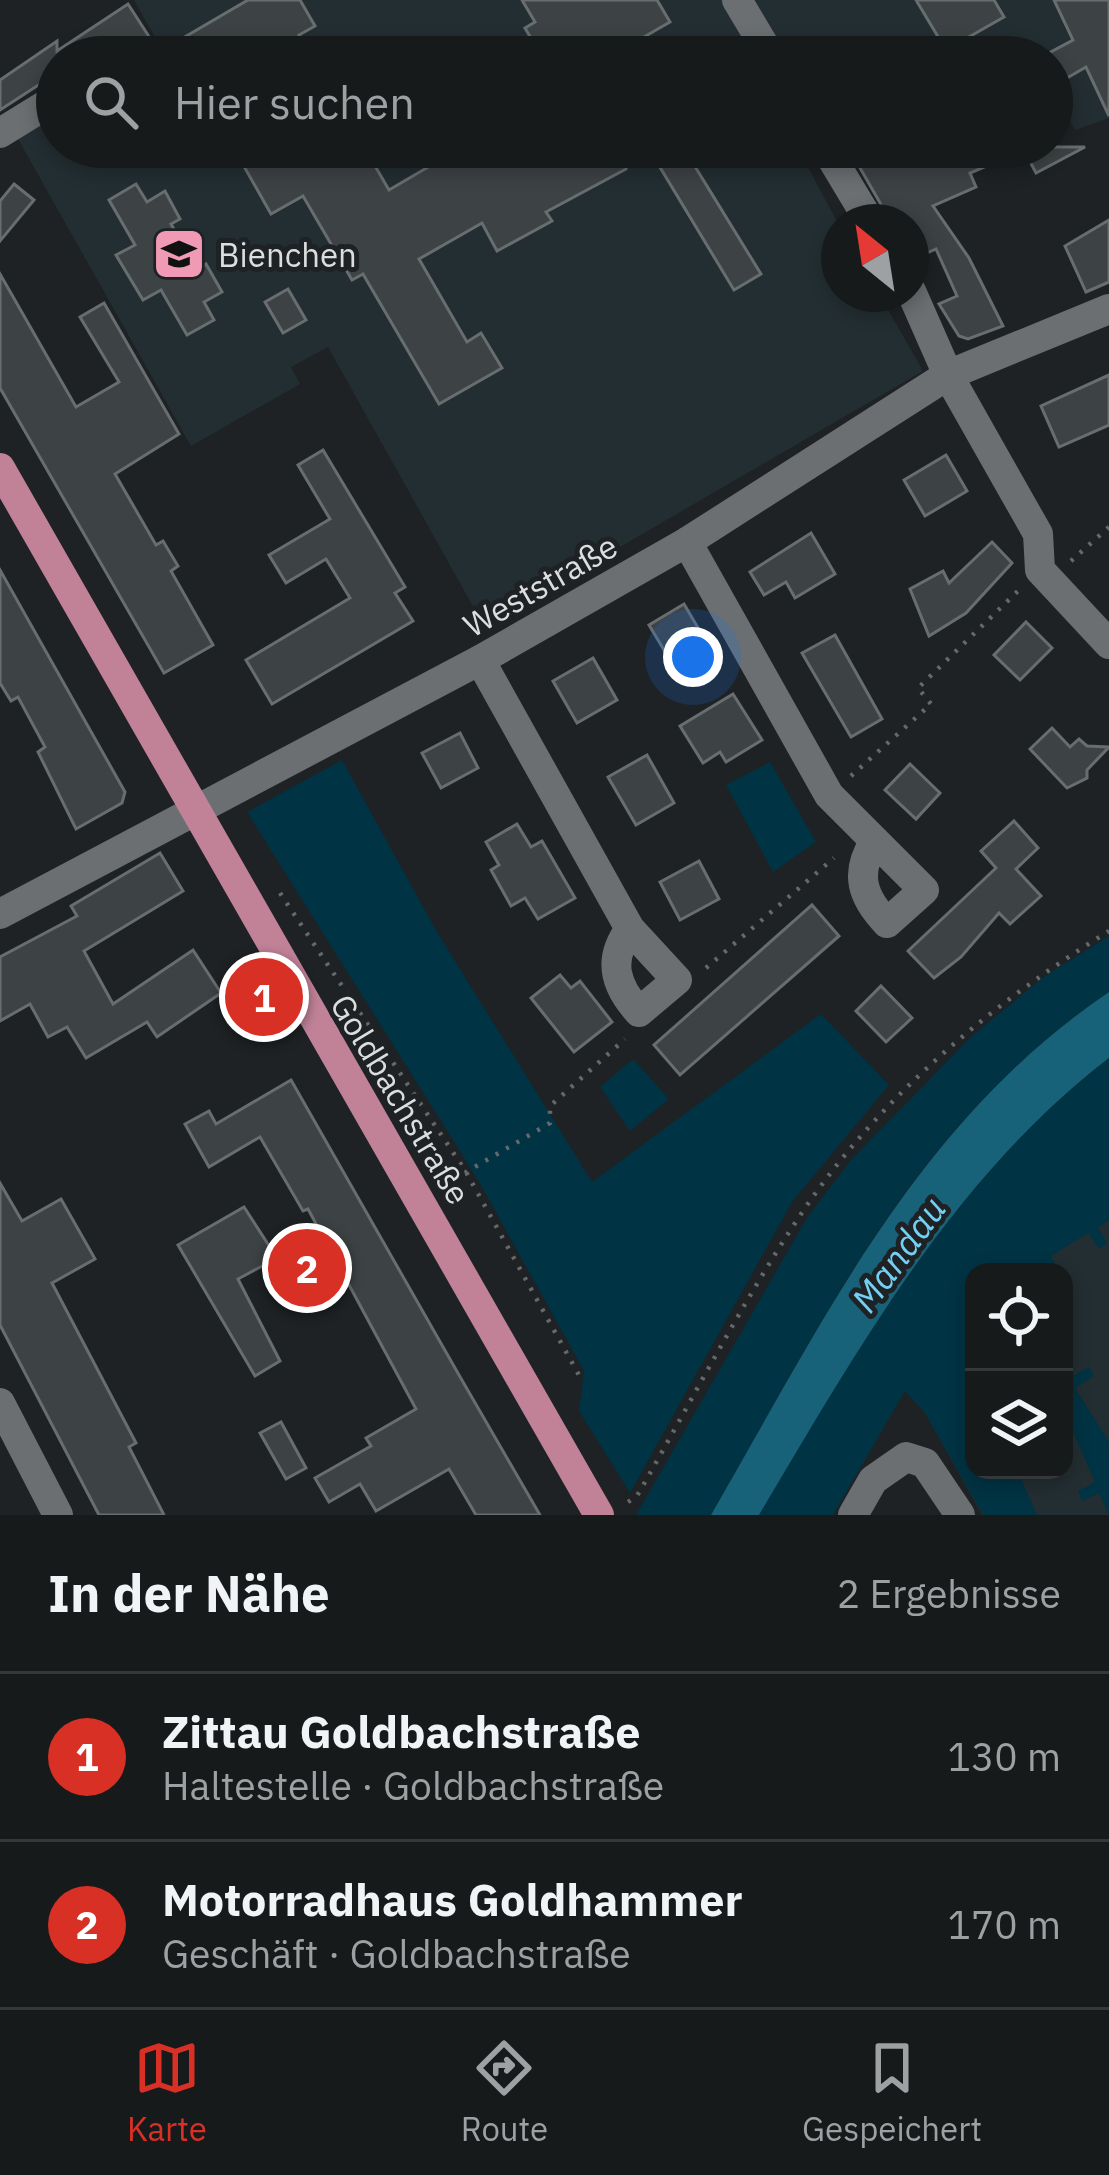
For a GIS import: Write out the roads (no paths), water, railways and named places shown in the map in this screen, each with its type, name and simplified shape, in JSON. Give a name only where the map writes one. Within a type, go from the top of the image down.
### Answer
[{"type":"main road","name":"Goldbachstraße","points":[[0,469],[193,810],[609,1511]]},
{"type":"street","points":[[737,0],[758,36]]},
{"type":"street","points":[[0,133],[36,111]]},
{"type":"street","points":[[838,168],[859,204]]},
{"type":"street","name":"Weststraße","points":[[0,914],[480,661],[687,542],[948,375],[1109,309]]},
{"type":"street","points":[[921,312],[948,375],[1038,534],[1040,570],[1109,644]]},
{"type":"street","points":[[687,542],[829,795],[875,841]]},
{"type":"street","points":[[480,661],[630,929]]},
{"type":"street","points":[[0,1403],[58,1515]]},
{"type":"street","points":[[853,1515],[873,1480],[906,1457],[925,1463],[959,1515]]},
{"type":"water","name":"Mandau","points":[[1109,992],[1109,1058],[1053,1105],[956,1212],[872,1329],[759,1515],[711,1515],[836,1298],[928,1163],[1041,1044]]},
{"type":"place","name":"Bienchen","points":[[179,254]]},
{"type":"place","name":"Zittau Goldbachstraße","points":[[264,997]]},
{"type":"place","name":"Motorradhaus Goldhammer","points":[[307,1268]]}]
